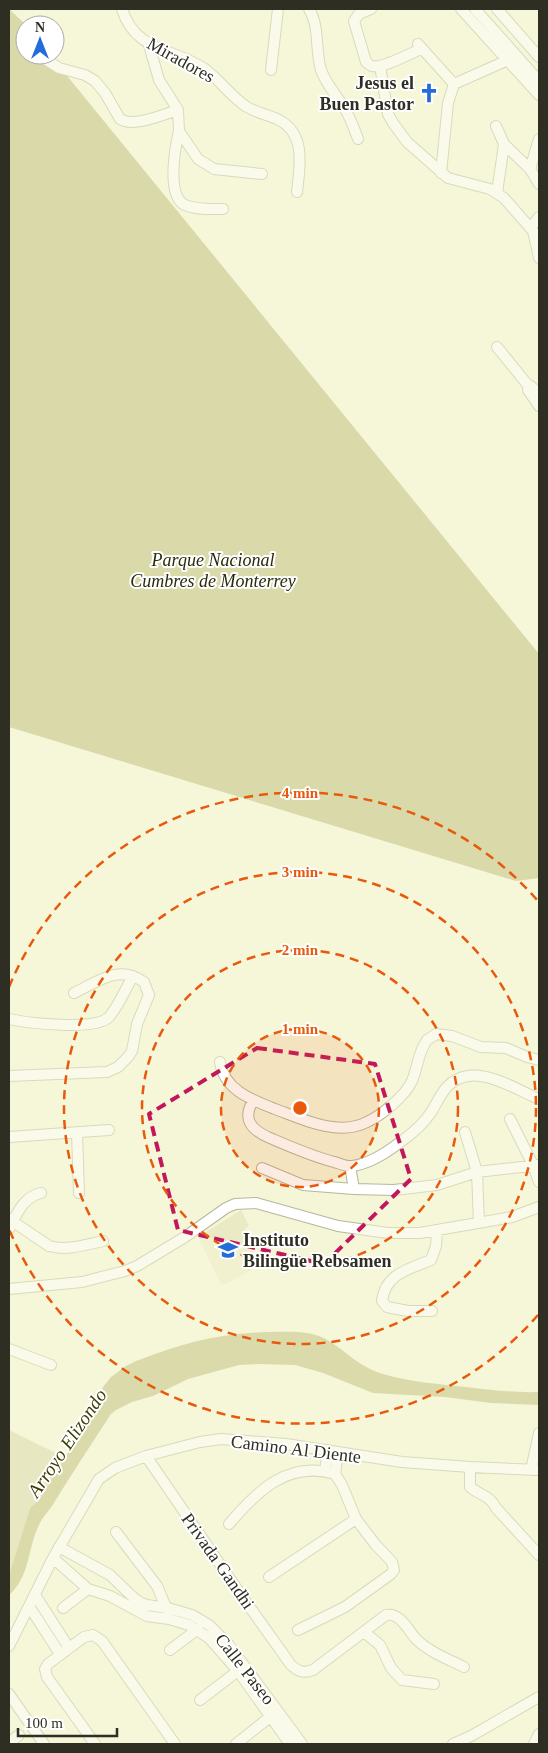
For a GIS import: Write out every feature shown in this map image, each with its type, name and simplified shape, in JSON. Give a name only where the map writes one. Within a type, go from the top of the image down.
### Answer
[{"type":"street","name":"Miradores","points":[[122,9],[130,28],[149,45],[203,67],[246,107],[278,120],[289,127],[296,138],[300,151],[297,192]]},
{"type":"street","points":[[271,70],[278,9]]},
{"type":"street","points":[[309,9],[315,24],[321,71],[351,120],[358,139]]},
{"type":"street","points":[[371,9],[359,14],[354,25],[366,62],[372,66],[380,66],[419,46],[454,84]]},
{"type":"street","points":[[461,9],[539,95]]},
{"type":"street","points":[[475,9],[539,81]]},
{"type":"street","points":[[497,9],[537,50]]},
{"type":"street","points":[[149,45],[159,80],[178,110],[179,131],[174,153],[174,184],[178,197],[182,203],[189,206],[223,209]]},
{"type":"street","points":[[441,173],[448,103],[454,84],[517,56]]},
{"type":"street","points":[[54,65],[58,68],[85,75],[95,81],[105,93],[120,119],[124,122],[137,122],[178,110]]},
{"type":"street","points":[[380,66],[385,103],[393,124],[408,142],[441,173],[453,180],[490,189],[508,202],[533,231],[539,258]]},
{"type":"street","points":[[496,126],[504,144],[530,169],[539,184]]},
{"type":"street","points":[[179,131],[198,159],[207,166],[214,169],[262,174]]},
{"type":"street","points":[[530,169],[539,139]]},
{"type":"street","points":[[497,194],[504,144]]},
{"type":"street","points":[[531,228],[539,218]]},
{"type":"street","points":[[497,347],[527,384],[531,395],[539,406]]},
{"type":"street","points":[[527,384],[539,396]]},
{"type":"street","points":[[9,1076],[103,1073],[118,1067],[128,1057],[132,1051],[136,1024],[148,995],[144,982],[133,976],[119,973],[74,993]]},
{"type":"street","points":[[9,1019],[45,1025],[84,1024],[103,1021],[110,1016],[133,976]]},
{"type":"street","points":[[220,1062],[228,1082],[253,1101],[314,1124],[340,1127],[367,1122],[399,1100],[416,1071],[424,1045],[427,1040],[436,1034],[452,1036],[481,1047],[506,1048],[539,1060]]},
{"type":"street","points":[[253,1101],[247,1115],[253,1128],[261,1134],[306,1154],[350,1166],[375,1159],[417,1130],[426,1121],[444,1089],[459,1078],[482,1076],[539,1099]]},
{"type":"street","points":[[510,1119],[536,1165],[539,1182]]},
{"type":"street","points":[[9,1137],[108,1130]]},
{"type":"street","points":[[465,1132],[477,1172],[479,1223]]},
{"type":"street","points":[[77,1133],[80,1193]]},
{"type":"street","points":[[262,1168],[303,1185],[394,1190],[437,1185],[477,1172],[536,1165]]},
{"type":"street","points":[[350,1166],[354,1189]]},
{"type":"street","points":[[41,1193],[32,1195],[10,1223],[49,1246],[56,1248],[72,1248],[103,1241]]},
{"type":"street","points":[[9,1289],[82,1282],[125,1271],[185,1237],[220,1211],[235,1204],[256,1203],[338,1226],[388,1233],[420,1233],[479,1223],[512,1217],[539,1207]]},
{"type":"street","points":[[432,1311],[408,1311],[387,1307],[382,1301],[383,1292],[390,1280],[431,1260],[436,1246],[437,1230]]},
{"type":"street","points":[[9,1349],[51,1365]]},
{"type":"street","name":"Camino Al Diente","points":[[9,1646],[53,1558],[99,1479],[115,1468],[146,1456],[187,1445],[221,1439],[286,1444],[402,1462],[535,1470]]},
{"type":"street","points":[[535,1470],[539,1439]]},
{"type":"street","points":[[330,1472],[333,1452]]},
{"type":"street","name":"Privada Gandhi","points":[[146,1456],[291,1665],[302,1672],[313,1670],[364,1632]]},
{"type":"street","points":[[470,1467],[470,1486],[474,1491],[492,1500],[496,1508],[539,1555]]},
{"type":"street","points":[[229,1524],[260,1492],[286,1475],[314,1469],[330,1472],[342,1485],[356,1519],[392,1562],[394,1570],[345,1607],[298,1630]]},
{"type":"street","points":[[269,1577],[356,1519]]},
{"type":"street","points":[[116,1532],[157,1586],[168,1608],[169,1619]]},
{"type":"street","name":"Calle Paseo","points":[[59,1547],[110,1575],[141,1603],[192,1615],[202,1620],[223,1637],[241,1669],[302,1744]]},
{"type":"street","points":[[53,1558],[88,1589],[116,1599],[147,1616],[169,1619],[198,1629],[241,1669],[270,1717],[290,1744]]},
{"type":"street","points":[[116,1599],[123,1587]]},
{"type":"street","points":[[62,1608],[88,1589]]},
{"type":"street","points":[[35,1595],[65,1651]]},
{"type":"street","points":[[29,1606],[65,1651]]},
{"type":"street","points":[[434,1684],[402,1680],[391,1668],[380,1645],[364,1632],[386,1616],[394,1615],[426,1647],[464,1667]]},
{"type":"street","points":[[170,1650],[198,1629]]},
{"type":"street","points":[[96,1744],[45,1673],[48,1664],[89,1635],[93,1635],[102,1641],[175,1744]]},
{"type":"street","points":[[200,1700],[241,1669]]},
{"type":"street","points":[[9,1694],[44,1744]]},
{"type":"street","points":[[453,1744],[470,1740],[539,1697]]},
{"type":"street","points":[[236,1744],[270,1717]]},
{"type":"street","points":[[534,1744],[539,1734]]},
{"type":"street","points":[[9,1743],[19,1735]]},
{"type":"highlighted area","points":[[257,1048],[375,1064],[411,1179],[324,1264],[178,1230],[149,1114]]},
{"type":"shaded area","name":"Instituto Bilingüe Rebsamen","points":[[241,1210],[249,1225],[244,1230],[258,1262],[255,1268],[224,1285],[221,1284],[198,1237]]},
{"type":"shaded area","points":[[301,1332],[322,1337],[363,1365],[396,1378],[487,1389],[539,1392],[539,1405],[373,1393],[323,1373],[295,1365],[239,1365],[188,1379],[153,1396],[132,1402],[111,1414],[42,1520],[36,1532],[25,1570],[16,1587],[9,1595],[9,1575],[30,1508],[39,1500],[94,1410],[103,1387],[111,1377],[136,1361],[186,1344],[234,1334]]},
{"type":"shaded area","points":[[9,1430],[66,1458],[39,1500],[30,1508],[9,1575]]},
{"type":"green space","name":"Parque Nacional Cumbres de Monterrey","points":[[9,9],[15,15],[15,65],[58,65],[539,654],[539,878],[516,881],[9,727]]},
{"type":"place","name":"Jesus el Buen Pastor","points":[[429,93]]},
{"type":"place","name":"Instituto Bilingüe Rebsamen","points":[[228,1250]]},
{"type":"water label","name":"Arroyo Elizondo","points":[[67,1443]]}]
